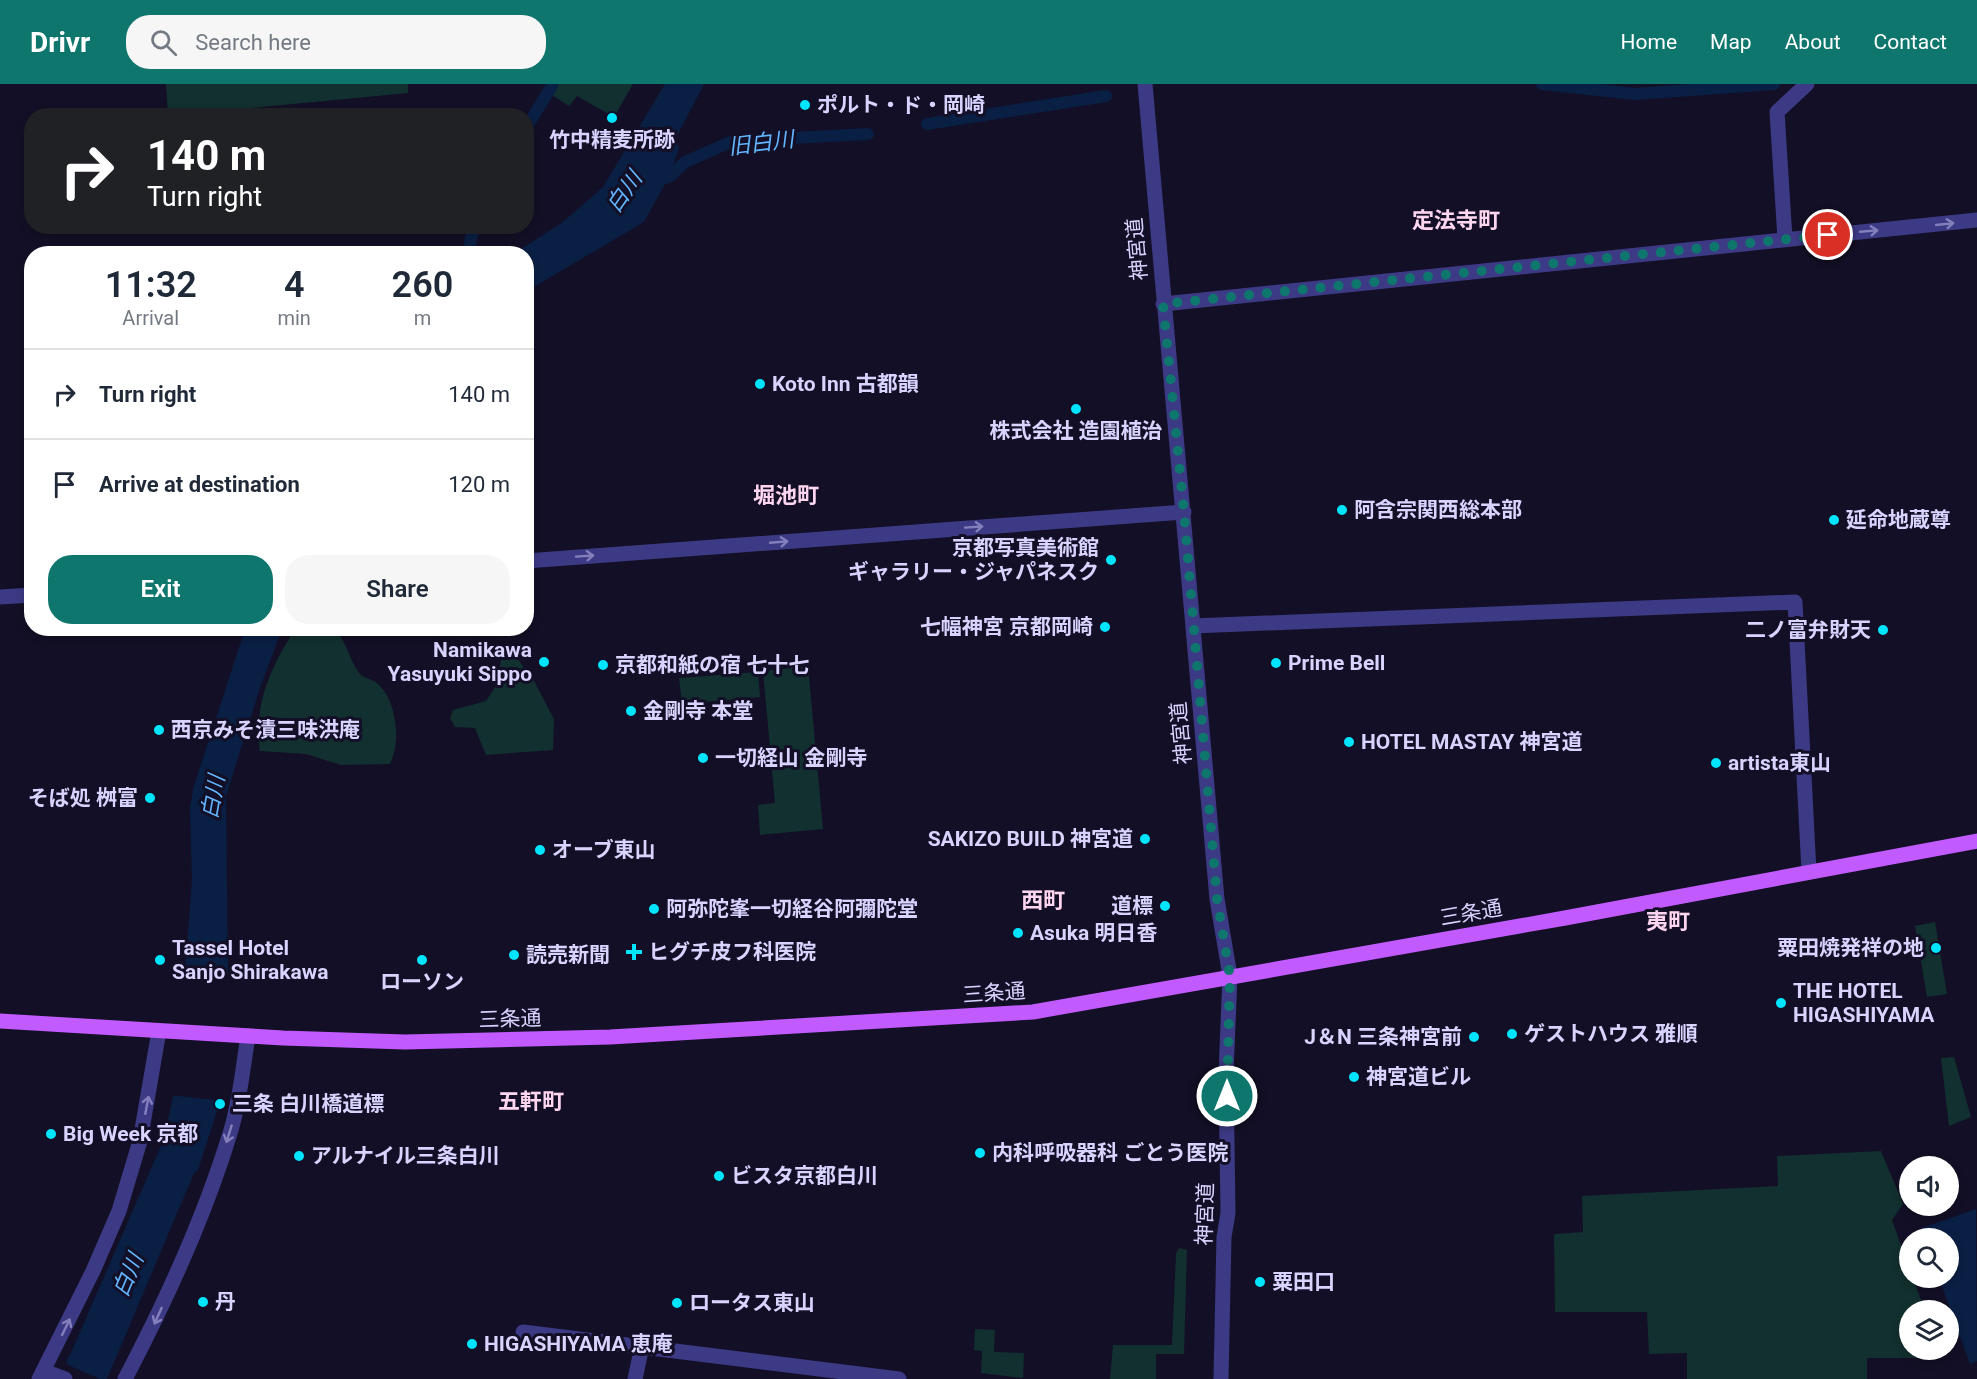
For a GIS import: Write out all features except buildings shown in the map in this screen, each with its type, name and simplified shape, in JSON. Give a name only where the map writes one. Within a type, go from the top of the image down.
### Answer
[{"type":"main road","name":"三条通","points":[[0,1021],[166,1032],[405,1042],[610,1037],[1034,1012],[1977,841]]},
{"type":"street","name":"神宮道","points":[[1145,84],[1217,899],[1230,976],[1226,1073],[1228,1213],[1224,1237],[1221,1379]]},
{"type":"street","points":[[1785,239],[1777,112],[1807,84]]},
{"type":"street","points":[[1163,304],[1977,220]]},
{"type":"street","points":[[534,560],[1184,512]]},
{"type":"street","points":[[0,597],[24,596]]},
{"type":"street","points":[[1193,626],[1795,602],[1809,872]]},
{"type":"street","points":[[52,1377],[119,1211],[140,1141],[166,1032]]},
{"type":"street","points":[[125,1379],[157,1318],[218,1169],[239,1094],[248,1036]]},
{"type":"street","points":[[523,1332],[899,1379]]},
{"type":"street","points":[[635,1379],[642,1347]]},
{"type":"green space","points":[[166,84],[408,84],[408,93],[251,108],[168,108]]},
{"type":"green space","name":"竹中精麦所跡","points":[[558,84],[633,84],[614,117],[577,96],[569,106],[552,95]]},
{"type":"green space","points":[[291,636],[340,636],[359,673],[377,683],[390,702],[396,734],[390,764],[341,765],[306,754],[260,751],[259,718],[262,702],[278,658]]},
{"type":"green space","points":[[517,658],[534,681],[554,719],[553,750],[486,755],[475,728],[455,727],[450,718],[453,710],[486,701],[497,684],[501,660]]},
{"type":"green space","points":[[808,666],[823,829],[760,835],[758,805],[775,803],[763,671]]},
{"type":"green space","points":[[758,672],[760,697],[682,704],[679,678]]},
{"type":"green space","points":[[1935,922],[1947,994],[1927,997],[1915,926]]},
{"type":"green space","points":[[1954,1057],[1971,1117],[1949,1126],[1941,1058]]},
{"type":"green space","points":[[1881,1151],[1899,1194],[1899,1210],[1892,1220],[1899,1240],[1899,1288],[1917,1288],[1921,1300],[1899,1300],[1899,1358],[1867,1358],[1867,1379],[1687,1379],[1687,1353],[1649,1354],[1647,1312],[1555,1312],[1554,1234],[1583,1232],[1582,1196],[1778,1186],[1777,1156]]},
{"type":"green space","points":[[1179,1248],[1187,1250],[1184,1354],[1156,1354],[1156,1379],[1110,1379],[1113,1345],[1172,1345],[1176,1254]]},
{"type":"green space","points":[[975,1329],[995,1330],[994,1352],[1024,1353],[1023,1378],[981,1373],[982,1351],[974,1350]]},
{"type":"water","name":"白川","points":[[665,84],[704,84],[676,138],[679,148],[669,177],[644,222],[534,287],[534,246],[526,246],[563,222],[603,187]]},
{"type":"water","name":"白川","points":[[243,636],[279,636],[260,688],[226,796],[228,973],[220,1102],[198,1170],[194,1173],[107,1379],[52,1379],[70,1355],[164,1139],[173,1097],[185,969],[192,880],[190,809],[193,789]]},
{"type":"water","points":[[1976,1209],[1977,1361],[1970,1364],[1959,1333],[1959,1300],[1947,1300],[1943,1288],[1959,1288],[1959,1228],[1922,1228]]},
{"type":"pier","points":[[182,970],[231,975],[223,1101],[170,1095]]},
{"type":"pier","points":[[65,1356],[68,1365],[100,1379],[49,1379]]},
{"type":"waterway","points":[[534,115],[553,84]]},
{"type":"waterway","name":"旧白川","points":[[1542,84],[1635,94],[1774,84]]},
{"type":"waterway","name":"旧白川","points":[[927,124],[1106,96]]},
{"type":"waterway","name":"旧白川","points":[[655,181],[669,177],[685,162],[733,141],[868,134]]},
{"type":"waterway","points":[[470,246],[473,234]]},
{"type":"place","name":"ポルト・ド・岡崎","points":[[805,105]]},
{"type":"place","name":"竹中精麦所跡","points":[[612,118]]},
{"type":"place","name":"Koto Inn 古都韻","points":[[760,384]]},
{"type":"place","name":"株式会社 造園植治","points":[[1076,409]]},
{"type":"place","name":"阿含宗関西総本部","points":[[1342,510]]},
{"type":"place","name":"延命地蔵尊","points":[[1834,520]]},
{"type":"place","name":"京都写真美術館 ギャラリー・ジャパネスク","points":[[1111,560]]},
{"type":"place","name":"七幅神宮 京都岡崎","points":[[1105,627]]},
{"type":"place","name":"二ノ富弁財天","points":[[1883,630]]},
{"type":"place","name":"Namikawa Yasuyuki Sippo","points":[[544,662]]},
{"type":"place","name":"Prime Bell","points":[[1276,663]]},
{"type":"place","name":"京都和紙の宿 七十七","points":[[603,665]]},
{"type":"place","name":"金剛寺 本堂","points":[[631,711]]},
{"type":"place","name":"西京みそ漬三味洪庵","points":[[159,730]]},
{"type":"place","name":"HOTEL MASTAY 神宮道","points":[[1349,742]]},
{"type":"place","name":"一切経山 金剛寺","points":[[703,758]]},
{"type":"place","name":"artista東山","points":[[1716,763]]},
{"type":"place","name":"そば処 桝富","points":[[150,798]]},
{"type":"place","name":"SAKIZO BUILD 神宮道","points":[[1145,839]]},
{"type":"place","name":"オーブ東山","points":[[540,850]]},
{"type":"place","name":"道標","points":[[1165,906]]},
{"type":"place","name":"阿弥陀峯一切経谷阿彌陀堂","points":[[654,909]]},
{"type":"place","name":"Asuka 明日香","points":[[1018,933]]},
{"type":"place","name":"粟田焼発祥の地","points":[[1936,948]]},
{"type":"place","name":"ヒグチ皮フ科医院","points":[[634,952]]},
{"type":"place","name":"読売新聞","points":[[514,955]]},
{"type":"place","name":"Tassel Hotel Sanjo Shirakawa","points":[[160,960]]},
{"type":"place","name":"ローソン","points":[[422,960]]},
{"type":"place","name":"THE HOTEL HIGASHIYAMA","points":[[1781,1003]]},
{"type":"place","name":"ゲストハウス 雅順","points":[[1512,1034]]},
{"type":"place","name":"J＆N 三条神宮前","points":[[1474,1037]]},
{"type":"place","name":"神宮道ビル","points":[[1354,1077]]},
{"type":"place","name":"三条 白川橋道標","points":[[220,1104]]},
{"type":"place","name":"Big Week 京都","points":[[51,1134]]},
{"type":"place","name":"内科呼吸器科 ごとう医院","points":[[980,1153]]},
{"type":"place","name":"アルナイル三条白川","points":[[299,1156]]},
{"type":"place","name":"ビスタ京都白川","points":[[719,1176]]},
{"type":"place","name":"粟田口","points":[[1260,1282]]},
{"type":"place","name":"丹","points":[[203,1302]]},
{"type":"place","name":"ロータス東山","points":[[677,1303]]},
{"type":"place","name":"HIGASHIYAMA 恵庵","points":[[472,1344]]},
{"type":"district","name":"定法寺町","points":[[1456,220]]},
{"type":"district","name":"堀池町","points":[[786,495]]},
{"type":"district","name":"西町","points":[[1043,900]]},
{"type":"district","name":"夷町","points":[[1668,921]]},
{"type":"district","name":"五軒町","points":[[531,1101]]},
{"type":"route","points":[[1227,1096],[1230,976],[1217,899],[1184,512],[1163,304],[1828,235]]}]
